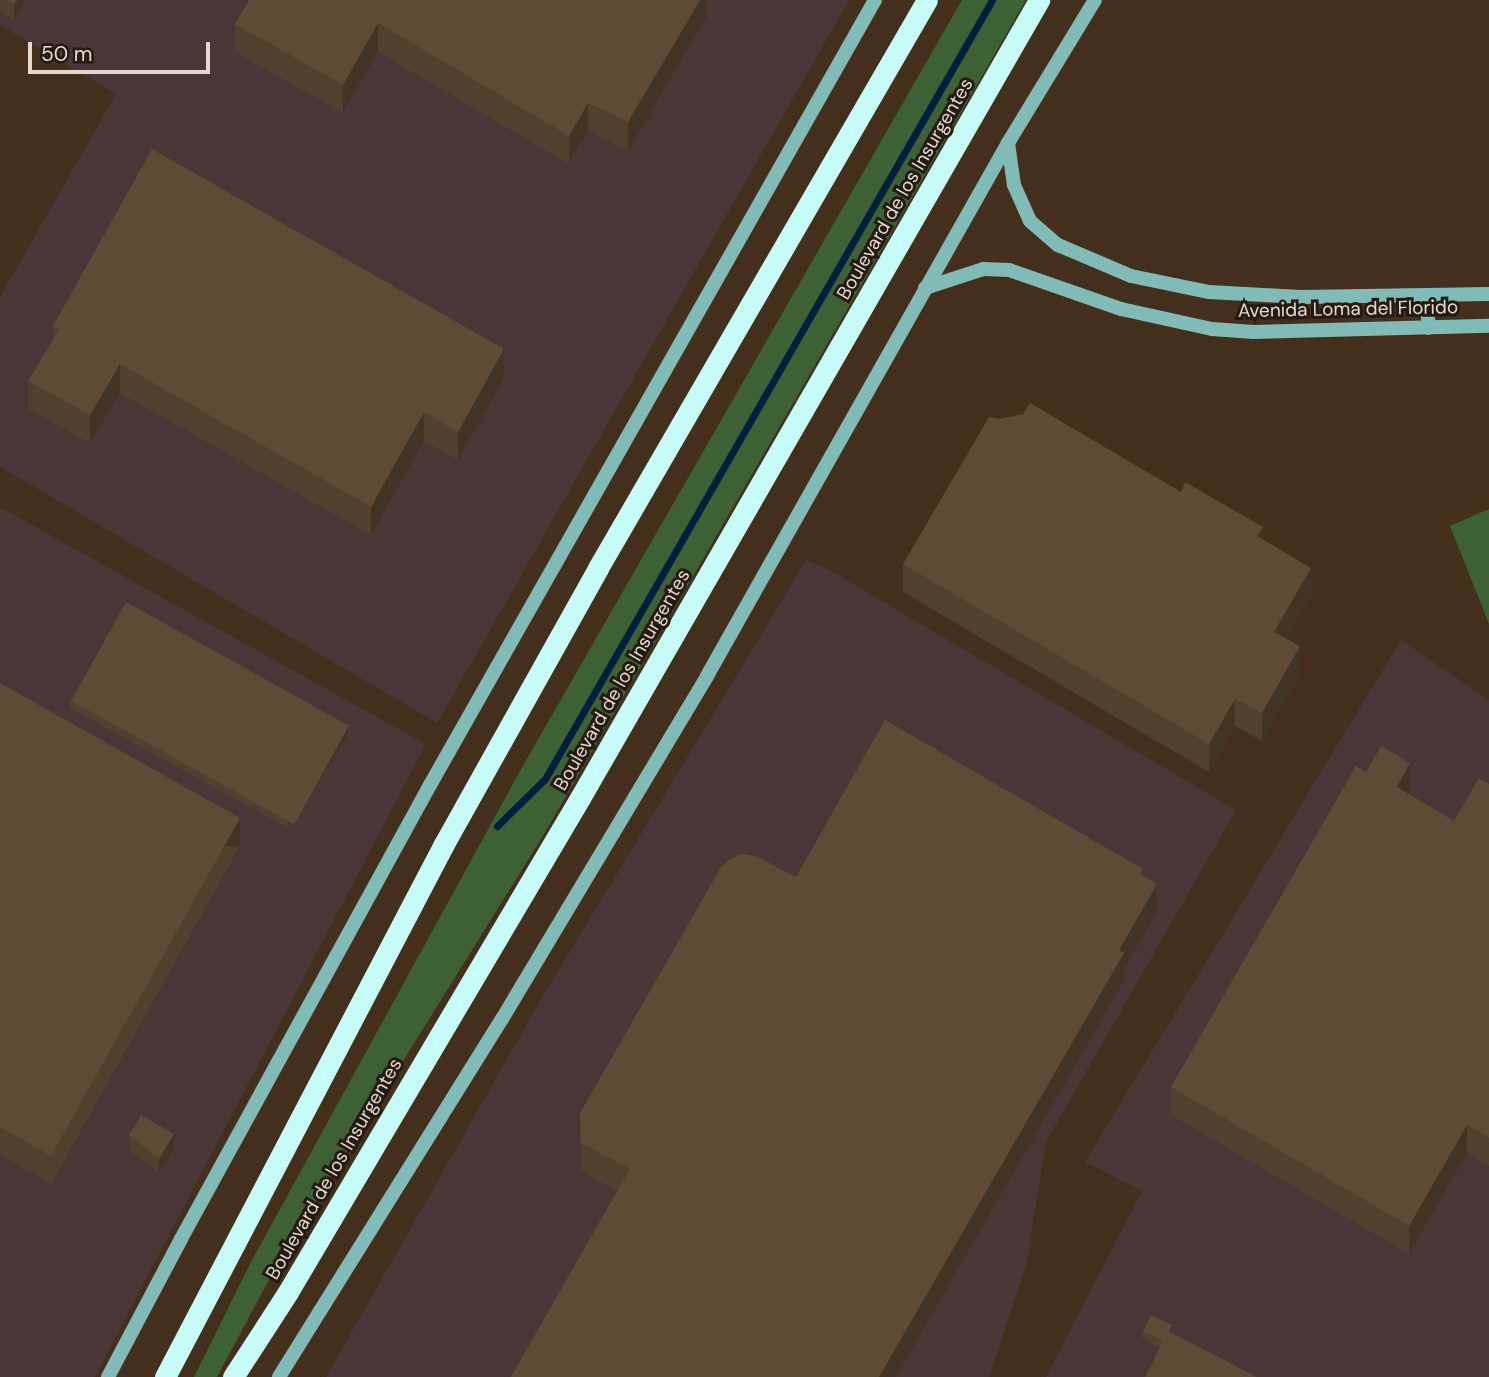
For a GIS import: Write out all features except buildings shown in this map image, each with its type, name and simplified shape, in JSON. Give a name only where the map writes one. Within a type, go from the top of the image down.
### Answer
[{"type":"highway","points":[[165,1377],[451,832],[598,568],[928,0]]},
{"type":"highway","name":"Boulevard de los Insurgentes","points":[[233,1377],[288,1292],[580,798],[1039,0]]},
{"type":"street","points":[[108,1377],[181,1238],[430,785],[875,0]]},
{"type":"street","points":[[279,1377],[502,1019],[693,699],[1008,143],[1095,0]]},
{"type":"street","name":"Avenida Loma del Florido","points":[[1008,143],[1013,185],[1030,221],[1058,245],[1131,276],[1209,292],[1301,297],[1489,294]]},
{"type":"street","name":"Avenida Loma del Florido","points":[[925,288],[983,269],[1009,270],[1121,309],[1213,329],[1254,332],[1489,326]]},
{"type":"street","points":[[1426,295],[1429,328]]},
{"type":"shaded area","points":[[0,0],[849,0],[437,723],[0,467],[0,297],[116,94],[0,25]]},
{"type":"shaded area","points":[[0,507],[426,744],[95,1377],[0,1377]]},
{"type":"shaded area","points":[[806,560],[828,569],[1236,810],[1046,1142],[1027,1262],[989,1377],[326,1377],[535,1010]]},
{"type":"shaded area","points":[[1401,640],[1489,700],[1489,1377],[1046,1377],[1142,1191],[1085,1162]]},
{"type":"green space","points":[[962,0],[1026,0],[543,836],[280,1259],[217,1377],[194,1377],[251,1262],[520,771]]},
{"type":"green space","points":[[1489,509],[1489,624],[1450,526]]},
{"type":"waterway","points":[[497,826],[545,779],[992,0]]}]
